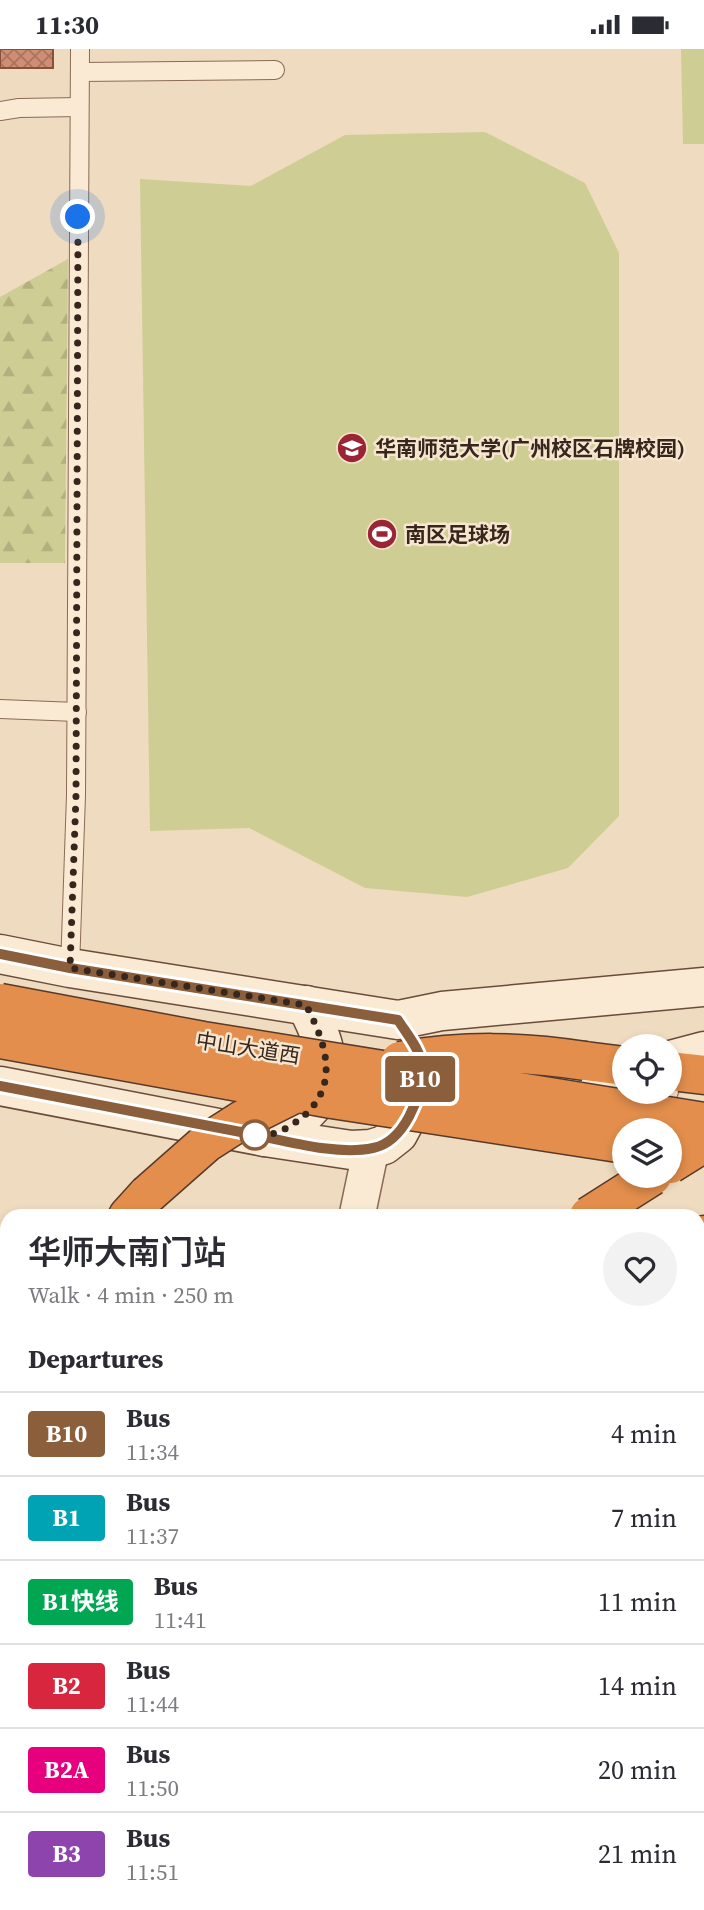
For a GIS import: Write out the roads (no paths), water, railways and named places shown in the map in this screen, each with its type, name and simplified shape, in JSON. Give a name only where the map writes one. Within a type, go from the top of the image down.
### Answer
[{"type":"highway","name":"中山大道西","points":[[0,1003],[203,1041],[704,1122]]},
{"type":"highway","name":"中山大道西","points":[[0,1039],[332,1099],[612,1142]]},
{"type":"highway","points":[[135,1209],[173,1169],[242,1120],[303,1090],[345,1075],[414,1058],[474,1053],[516,1052],[612,1064]]},
{"type":"highway","points":[[682,1072],[704,1075]]},
{"type":"highway","points":[[682,1157],[704,1143]]},
{"type":"highway","points":[[682,1153],[704,1157]]},
{"type":"highway","points":[[600,1209],[633,1188]]},
{"type":"main road","points":[[0,954],[70,968],[398,1020],[442,1011],[704,987]]},
{"type":"main road","points":[[265,1137],[289,1127],[307,1114],[326,1083],[328,1070],[324,1050],[318,1029],[306,1005]]},
{"type":"main road","points":[[394,1129],[422,1066],[418,1053],[398,1020]]},
{"type":"main road","points":[[682,1057],[704,1051]]},
{"type":"main road","points":[[0,1086],[329,1148],[394,1129],[452,1105],[553,1093],[612,1077]]},
{"type":"street","points":[[359,1209],[394,1129]]},
{"type":"lane","points":[[70,968],[77,712],[80,49]]},
{"type":"lane","points":[[80,72],[275,70]]},
{"type":"lane","points":[[0,111],[79,107]]},
{"type":"lane","points":[[0,709],[77,712]]},
{"type":"lane","points":[[682,1090],[704,1087]]},
{"type":"lane","points":[[394,1129],[612,1100]]},
{"type":"place","name":"华南师范大学(广州校区石牌校园)","points":[[352,448]]},
{"type":"place","name":"南区足球场","points":[[382,534]]}]
